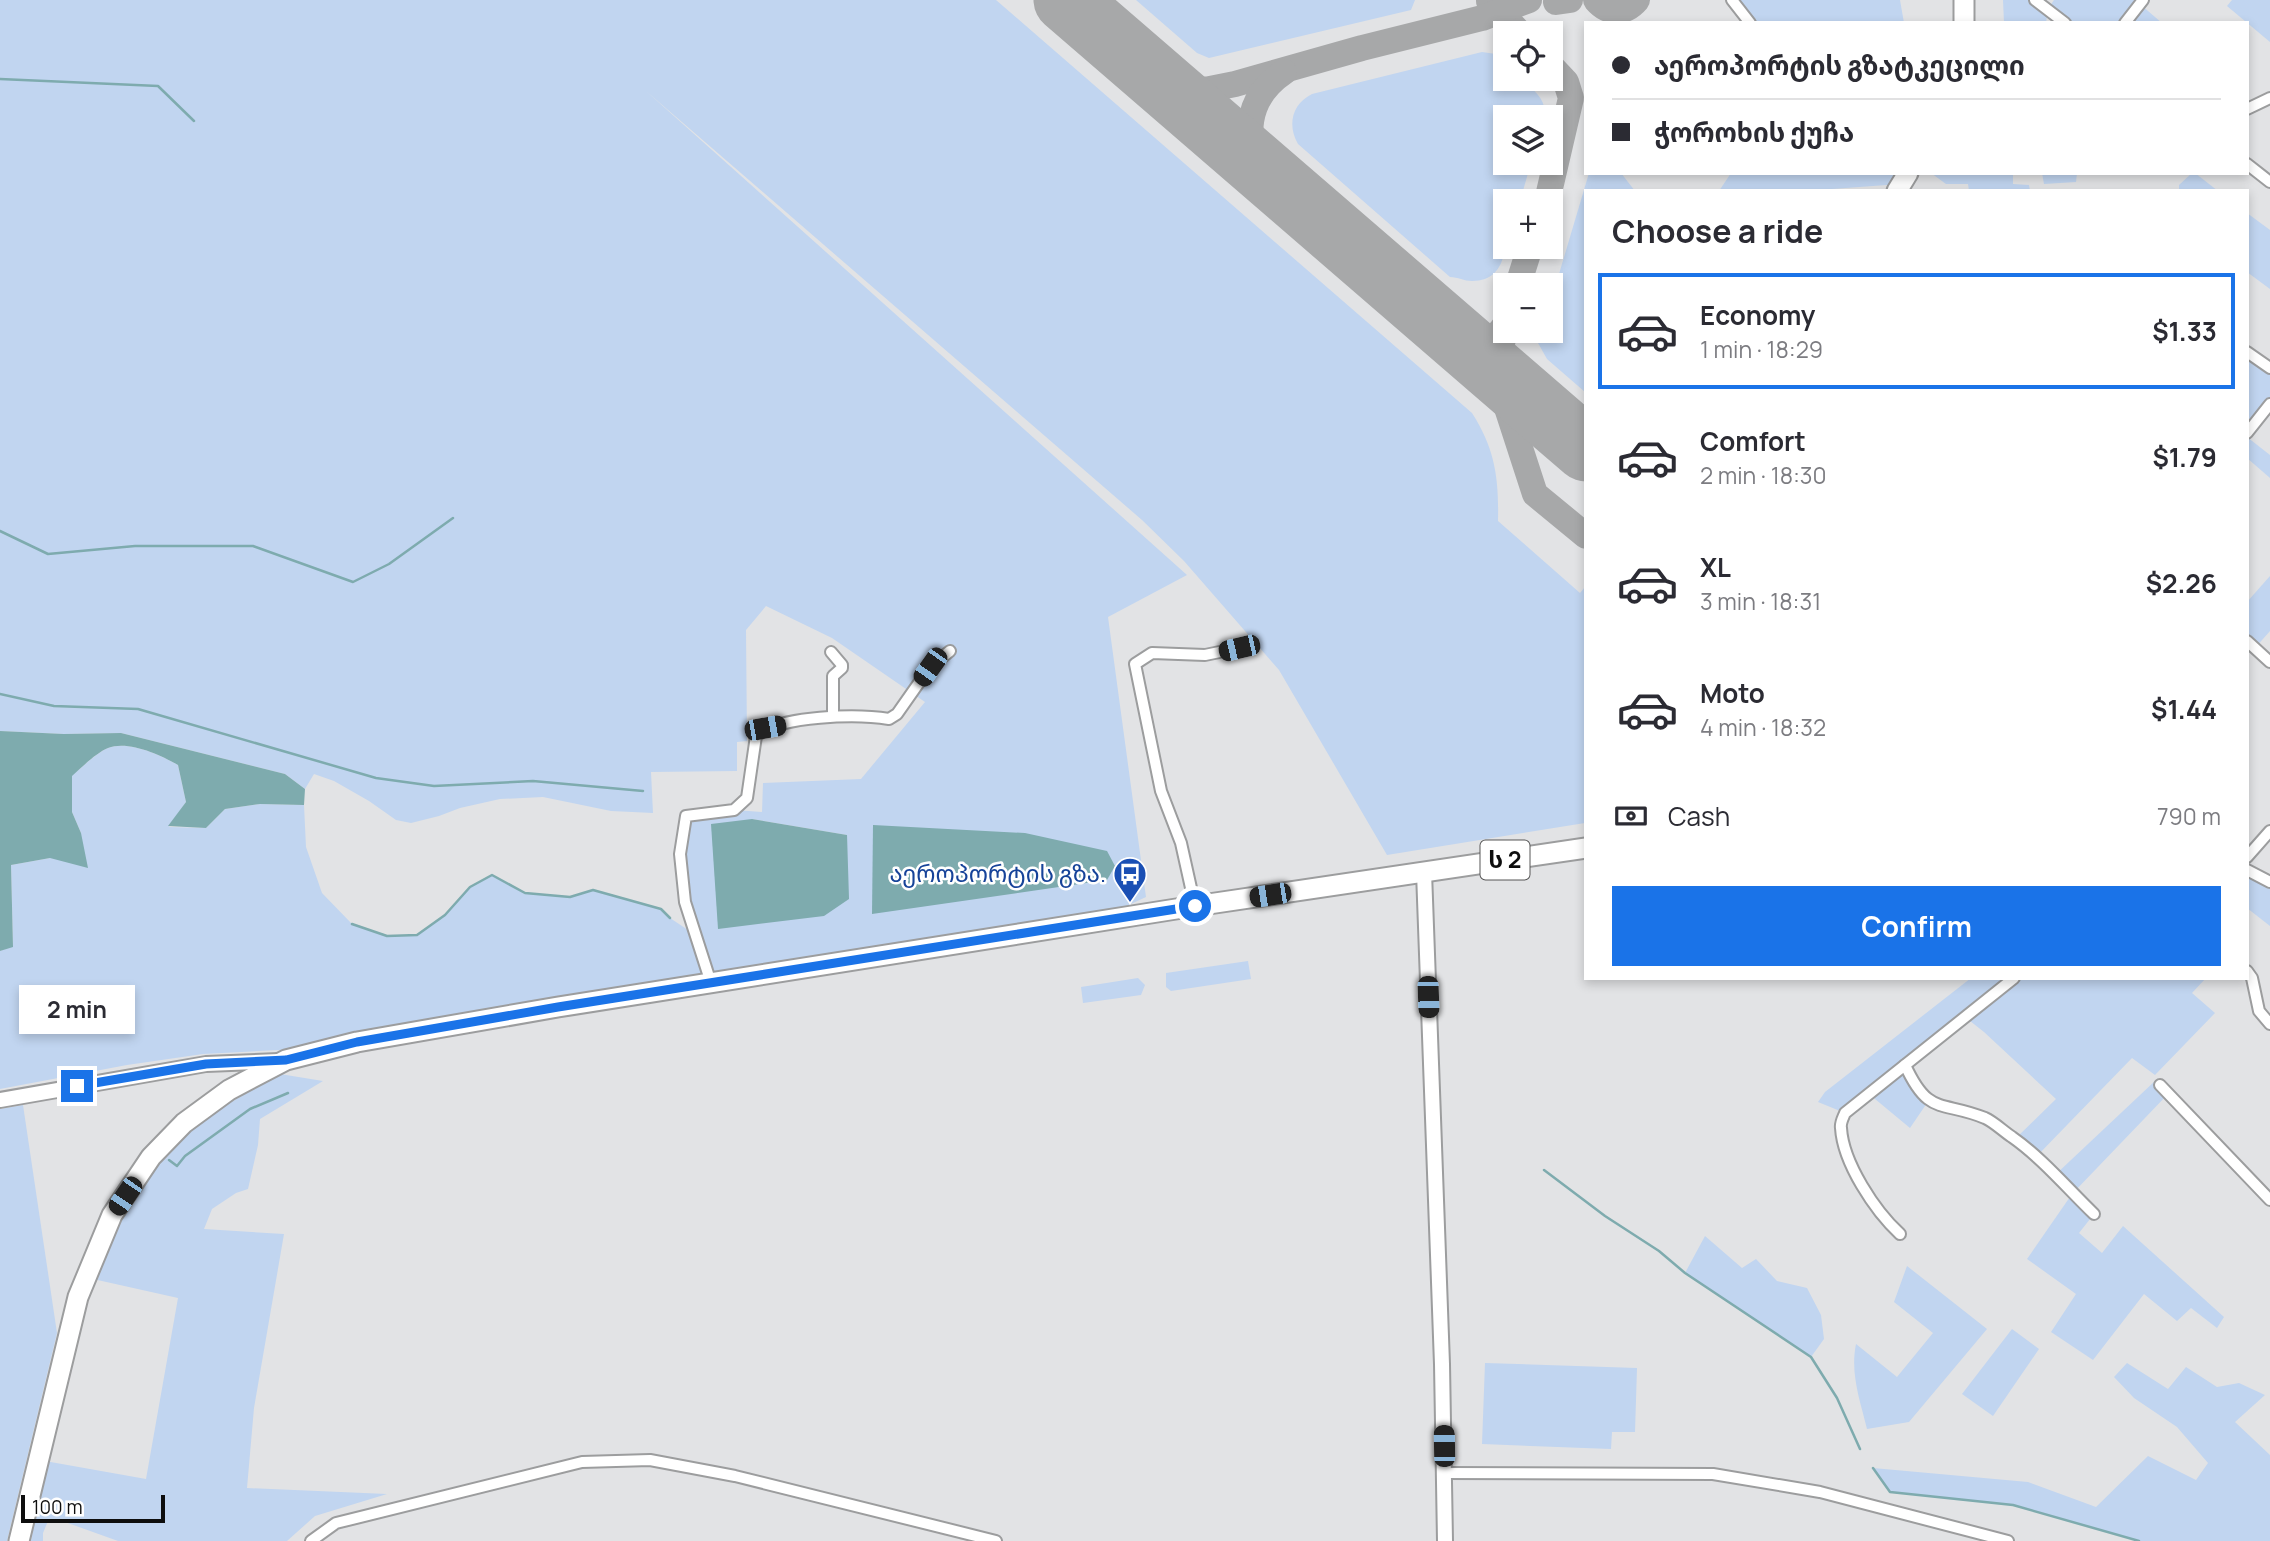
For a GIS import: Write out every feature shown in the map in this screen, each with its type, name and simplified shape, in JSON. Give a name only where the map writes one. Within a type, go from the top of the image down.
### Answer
[{"type":"highway","points":[[1964,0],[1964,21]]},
{"type":"highway","name":"ს 2","points":[[20,1535],[78,1297],[112,1215],[151,1157],[184,1123],[229,1090],[286,1060],[370,1040],[558,1007],[1195,906],[1584,848]]},
{"type":"street","points":[[1732,0],[1748,21]]},
{"type":"street","points":[[2035,0],[2062,21]]},
{"type":"street","points":[[2127,21],[2144,0]]},
{"type":"street","points":[[2249,108],[2270,98]]},
{"type":"street","points":[[2249,166],[2270,182]]},
{"type":"street","points":[[2249,353],[2270,368]]},
{"type":"street","points":[[2249,430],[2270,404]]},
{"type":"street","points":[[2249,643],[2270,662]]},
{"type":"street","points":[[1195,906],[1181,843],[1161,791],[1135,664],[1152,653],[1205,655],[1239,648]]},
{"type":"street","points":[[711,983],[685,902],[680,854],[686,816],[734,810],[747,799],[756,736],[765,728],[833,716],[889,719],[897,714],[930,667],[950,651]]},
{"type":"street","points":[[831,652],[842,665],[833,676],[833,716]]},
{"type":"street","points":[[2249,855],[2270,831]]},
{"type":"street","points":[[2249,871],[2270,882]]},
{"type":"street","points":[[1424,872],[1445,1473],[1444,1541]]},
{"type":"street","points":[[2249,974],[2259,1012],[2270,1024]]},
{"type":"street","points":[[1900,1234],[1882,1218],[1866,1193],[1850,1158],[1840,1125],[1845,1112],[2011,980]]},
{"type":"street","points":[[0,1100],[206,1064],[286,1060]]},
{"type":"street","points":[[1905,1065],[1915,1088],[1923,1096],[1935,1104],[1986,1119],[2015,1139],[2094,1214]]},
{"type":"street","points":[[2160,1085],[2270,1200]]},
{"type":"street","points":[[311,1541],[337,1523],[582,1462],[649,1460],[735,1476],[996,1541]]},
{"type":"street","points":[[1445,1473],[1713,1474],[1820,1492],[2008,1541]]},
{"type":"street","points":[[1951,1541],[1955,1528]]},
{"type":"shaded area","points":[[0,0],[996,0],[1472,413],[1486,439],[1494,464],[1498,491],[1498,521],[1580,593],[1584,588],[1584,823],[1387,855],[1279,670],[1184,561],[1142,520],[646,91],[1187,575],[1108,617],[1146,897],[1118,910],[783,961],[387,1027],[297,1049],[203,1054],[0,1089],[0,951],[13,946],[11,865],[50,858],[81,833],[72,812],[72,775],[108,748],[134,747],[178,765],[186,802],[169,827],[206,828],[225,809],[260,804],[304,805],[306,847],[322,893],[352,924],[387,936],[417,935],[445,915],[470,887],[492,875],[525,893],[570,897],[593,890],[661,909],[697,936],[680,854],[686,816],[734,810],[762,812],[763,783],[861,779],[925,702],[832,638],[766,606],[746,630],[747,741],[737,742],[737,771],[651,772],[653,813],[611,811],[543,797],[500,799],[411,823],[396,820],[334,781],[314,774],[305,789],[285,774],[121,733],[0,731]],"holes":[[[752,819],[847,835],[824,916]]]},
{"type":"shaded area","points":[[1136,0],[1415,0],[1411,10],[1209,58],[1197,53]]},
{"type":"shaded area","points":[[1732,0],[1900,0],[1904,21],[1748,21]]},
{"type":"shaded area","points":[[2003,0],[2035,0],[2048,9],[2054,0],[2145,0],[2141,5],[2160,21],[2062,21],[2048,10],[2046,21],[2004,21]]},
{"type":"shaded area","points":[[2232,0],[2270,0],[2270,42],[2249,24],[2249,21],[2245,21],[2227,6]]},
{"type":"shaded area","points":[[1482,52],[1493,54],[1493,91],[1534,91],[1544,105],[1493,105],[1493,175],[1528,175],[1523,189],[1493,189],[1493,259],[1502,259],[1495,273],[1485,279],[1472,281],[1450,277],[1298,144],[1293,130],[1293,116],[1300,103],[1312,94]]},
{"type":"shaded area","points":[[1588,175],[1623,175],[1633,189],[1584,189]]},
{"type":"shaded area","points":[[1730,175],[1907,175],[1900,184],[1832,189],[1720,189]]},
{"type":"shaded area","points":[[1934,175],[2013,175],[2013,184],[2029,185],[2030,189],[1969,189],[1968,184],[1946,184]]},
{"type":"shaded area","points":[[2042,175],[2077,175],[2076,182],[2044,184]]},
{"type":"shaded area","points":[[2190,175],[2198,175],[2215,189],[2179,189],[2179,185]]},
{"type":"shaded area","points":[[1584,190],[1584,391],[1547,359],[1538,343],[1563,343],[1563,273],[1559,273]]},
{"type":"shaded area","points":[[2249,214],[2270,230],[2270,289],[2249,273]]},
{"type":"shaded area","points":[[2249,353],[2270,368],[2270,404],[2249,430]]},
{"type":"shaded area","points":[[2249,439],[2270,455],[2270,478],[2249,460]]},
{"type":"shaded area","points":[[2270,576],[2270,631],[2255,648],[2249,643],[2249,600]]},
{"type":"shaded area","points":[[0,731],[121,733],[285,774],[305,789],[304,805],[260,804],[225,809],[206,828],[168,826],[186,802],[178,765],[134,747],[108,748],[72,776],[72,812],[81,833],[88,868],[50,858],[11,865],[13,947],[0,951]]},
{"type":"shaded area","points":[[752,819],[847,835],[849,899],[824,916],[718,929],[711,824]]},
{"type":"shaded area","points":[[873,825],[1025,833],[1107,851],[1115,866],[1107,880],[872,914]]},
{"type":"shaded area","points":[[2249,871],[2270,882],[2270,926],[2249,910]]},
{"type":"shaded area","points":[[1248,961],[1251,979],[1171,991],[1166,987],[1166,973]]},
{"type":"shaded area","points":[[1138,978],[1145,985],[1141,995],[1083,1003],[1081,987]]},
{"type":"shaded area","points":[[1968,980],[2204,980],[2192,993],[2215,1013],[2155,1075],[2132,1058],[2035,1158],[2015,1139],[2056,1099],[1965,1017],[1905,1065],[1929,1100],[1910,1128],[1869,1094],[1845,1113],[1818,1102],[1825,1092]]},
{"type":"shaded area","points":[[280,1074],[323,1081],[260,1119],[258,1145],[248,1189],[236,1193],[212,1209],[204,1229],[284,1234],[254,1408],[247,1488],[387,1494],[315,1516],[287,1541],[118,1541],[65,1522],[48,1521],[43,1541],[31,1541],[45,1461],[146,1479],[178,1298],[93,1279],[125,1214],[155,1167],[200,1120]]},
{"type":"shaded area","points":[[2156,1080],[2168,1094],[2073,1193],[2094,1214],[2079,1233],[2102,1253],[2123,1226],[2224,1317],[2217,1328],[2191,1308],[2177,1321],[2144,1294],[2093,1360],[2051,1332],[2076,1294],[2027,1259],[2072,1194],[2054,1176]]},
{"type":"shaded area","points":[[23,1105],[57,1333],[7,1541],[0,1541],[0,1109]]},
{"type":"shaded area","points":[[1705,1236],[1742,1268],[1756,1259],[1777,1281],[1807,1288],[1821,1315],[1824,1339],[1811,1357],[1685,1273]]},
{"type":"shaded area","points":[[1907,1266],[1987,1329],[1909,1422],[1867,1429],[1855,1376],[1856,1344],[1897,1377],[1933,1333],[1894,1302]]},
{"type":"shaded area","points":[[2012,1329],[2039,1349],[1993,1416],[1962,1394]]},
{"type":"shaded area","points":[[1485,1363],[1637,1368],[1635,1432],[1612,1432],[1611,1449],[1482,1444]]},
{"type":"shaded area","points":[[2127,1363],[2168,1389],[2186,1367],[2217,1387],[2239,1383],[2265,1395],[2235,1422],[2270,1455],[2270,1541],[2139,1541],[2013,1505],[1890,1492],[1873,1468],[2028,1482],[2096,1507],[2148,1456],[2196,1480],[2208,1463],[2177,1427],[2134,1398],[2114,1377]]},
{"type":"waterway","points":[[0,79],[158,86],[194,121]]},
{"type":"waterway","points":[[0,531],[48,554],[135,546],[253,546],[353,582],[389,564],[453,518]]},
{"type":"waterway","points":[[0,694],[54,706],[138,709],[376,778],[434,786],[533,781],[643,791]]},
{"type":"waterway","points":[[352,924],[387,936],[417,935],[445,915],[470,887],[492,875],[525,893],[570,897],[593,890],[661,909],[670,918]]},
{"type":"waterway","points":[[169,1160],[177,1166],[185,1156],[250,1109],[288,1093]]},
{"type":"waterway","points":[[1544,1170],[1605,1216],[1659,1251],[1685,1273],[1811,1357],[1837,1398],[1860,1449]]},
{"type":"waterway","points":[[1873,1468],[1890,1492],[2013,1505],[2139,1541]]},
{"type":"taxiway","points":[[1141,65],[1165,83],[1205,90],[1482,18],[1529,0]]},
{"type":"taxiway","points":[[1556,2],[1570,0]]},
{"type":"taxiway","points":[[1596,0],[1611,10],[1622,10],[1637,0]]},
{"type":"taxiway","points":[[1489,1],[1508,21]]},
{"type":"taxiway","points":[[1268,175],[1253,148],[1251,120],[1262,94],[1284,72]]},
{"type":"taxiway","points":[[1550,189],[1571,98],[1563,79]]},
{"type":"taxiway","points":[[1522,273],[1526,259]]},
{"type":"taxiway","points":[[1437,321],[1462,339],[1471,342],[1480,343],[1493,337]]},
{"type":"taxiway","points":[[1502,343],[1495,371],[1535,494],[1584,534]]},
{"type":"taxiway","points":[[1563,430],[1584,430]]},
{"type":"runway","points":[[1066,0],[1584,447]]},
{"type":"place","name":"აეროპორტის გზა.","points":[[1130,904]]},
{"type":"route","points":[[77,1086],[206,1064],[286,1060],[357,1042],[558,1007],[1195,906]]}]
